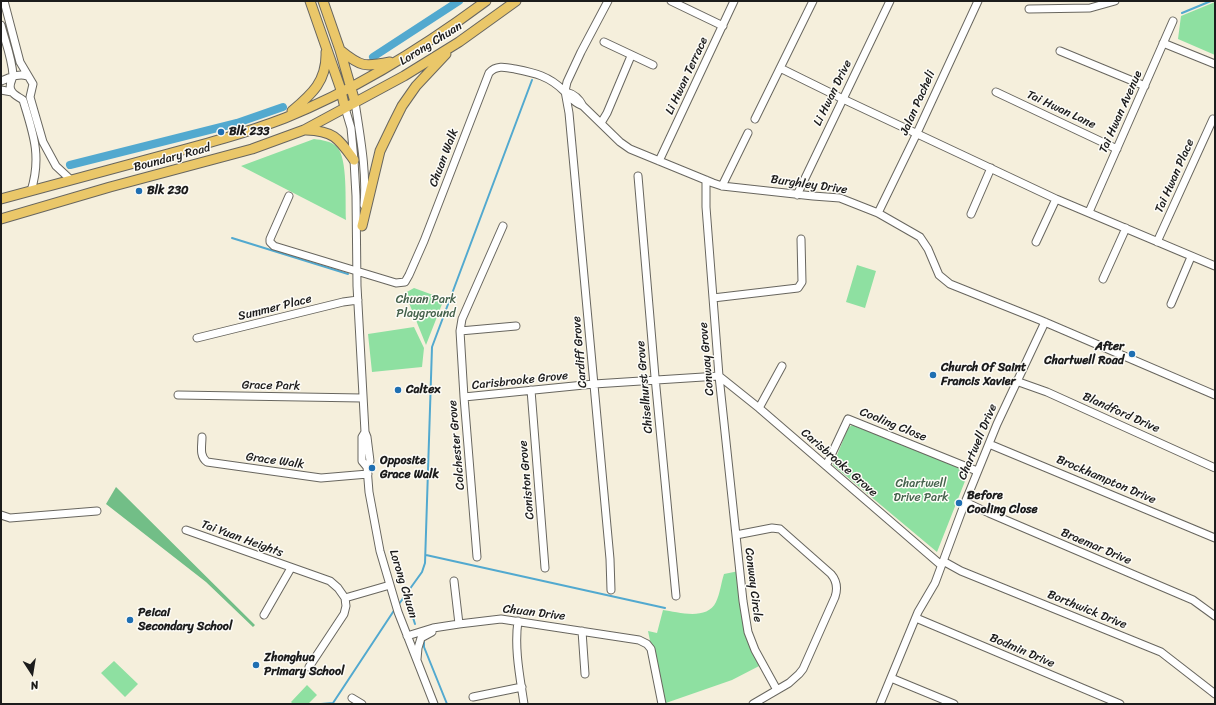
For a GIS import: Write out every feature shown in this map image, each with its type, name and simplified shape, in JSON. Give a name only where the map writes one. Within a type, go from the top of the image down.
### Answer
[{"type":"main road","points":[[310,1],[342,92],[346,108]]},
{"type":"main road","points":[[323,1],[340,50],[355,102]]},
{"type":"main road","name":"Lorong Chuan","points":[[342,92],[398,60],[450,27],[486,1]]},
{"type":"main road","name":"Lorong Chuan","points":[[346,108],[404,76],[459,42],[516,1]]},
{"type":"main road","points":[[362,226],[380,151],[402,106],[428,72],[459,42]]},
{"type":"main road","points":[[286,118],[313,92],[320,82],[326,63],[326,47]]},
{"type":"main road","points":[[340,50],[350,59],[362,65],[398,60]]},
{"type":"main road","name":"Boundary Road","points":[[1,199],[211,143],[286,118],[342,92]]},
{"type":"main road","name":"Boundary Road","points":[[1,219],[252,148],[304,130],[346,108]]},
{"type":"main road","points":[[304,130],[321,130],[333,136],[342,143],[354,160]]},
{"type":"street","points":[[4,1],[20,62],[27,76],[32,81],[30,97],[44,142],[56,166],[71,180]]},
{"type":"street","name":"Cardiff Grove","points":[[608,1],[578,58],[567,82],[565,92],[569,113],[610,559],[611,590]]},
{"type":"street","points":[[671,1],[723,26]]},
{"type":"street","name":"Li Hwan Terrace","points":[[659,161],[734,1]]},
{"type":"street","points":[[755,119],[813,1]]},
{"type":"street","name":"Li Hwan Drive","points":[[797,195],[890,1]]},
{"type":"street","name":"Jalan Pacheli","points":[[878,213],[978,1]]},
{"type":"street","points":[[1029,9],[1115,1]]},
{"type":"street","name":"Tai Hwan Avenue","points":[[1089,212],[1173,21]]},
{"type":"street","points":[[1,25],[12,65],[13,78],[10,84],[15,94],[23,100],[36,143],[35,176],[31,191]]},
{"type":"street","points":[[604,42],[631,56],[653,65]]},
{"type":"street","points":[[1163,43],[1215,64]]},
{"type":"street","points":[[1060,51],[1145,86]]},
{"type":"street","points":[[601,123],[607,113],[631,56]]},
{"type":"street","points":[[1,80],[12,65]]},
{"type":"street","name":"Chuan Walk","points":[[357,271],[396,283],[405,282],[424,241],[492,69],[505,67],[537,73],[550,79],[565,92]]},
{"type":"street","points":[[780,68],[1056,199],[1215,266]]},
{"type":"street","points":[[1,80],[13,78],[20,74],[27,76]]},
{"type":"street","points":[[1,90],[25,96],[31,91]]},
{"type":"street","name":"Burghley Drive","points":[[565,92],[577,104],[583,106],[625,145],[634,151],[722,186],[797,195],[840,198],[878,213],[920,237],[928,249],[937,271],[946,281],[1215,395]]},
{"type":"street","name":"Tai Hwan Lane","points":[[996,92],[1116,148]]},
{"type":"street","name":"Lorong Chuan","points":[[355,102],[363,152],[365,196],[362,226],[357,248]]},
{"type":"street","points":[[569,113],[574,108],[583,106]]},
{"type":"street","name":"Lorong Chuan","points":[[346,108],[351,128],[356,196],[358,300],[365,432],[362,437],[362,461],[367,470],[369,492],[380,550],[394,600],[434,704]]},
{"type":"street","name":"Tai Hwan Place","points":[[1157,242],[1213,118]]},
{"type":"street","points":[[722,186],[748,133]]},
{"type":"street","points":[[971,214],[991,168]]},
{"type":"street","name":"Chiselhurst Grove","points":[[638,176],[655,380],[676,596]]},
{"type":"street","name":"Conway Grove","points":[[706,180],[706,208],[719,376],[736,535]]},
{"type":"street","points":[[289,196],[270,242],[274,246],[357,271]]},
{"type":"street","points":[[1036,242],[1056,199]]},
{"type":"street","name":"Colchester Grove","points":[[477,557],[460,331],[462,319],[503,226]]},
{"type":"street","points":[[1103,279],[1126,228]]},
{"type":"street","points":[[713,298],[798,288],[802,282],[800,239]]},
{"type":"street","points":[[1171,304],[1191,257]]},
{"type":"street","name":"Summer Place","points":[[197,338],[329,305],[358,300]]},
{"type":"street","name":"Chartwell Drive","points":[[880,704],[918,612],[935,583],[977,471],[1016,381],[1044,322]]},
{"type":"street","points":[[460,331],[516,326]]},
{"type":"street","points":[[759,408],[782,366]]},
{"type":"street","name":"Carisbrooke Grove","points":[[464,397],[594,384],[719,376],[942,563]]},
{"type":"street","name":"Blandford Drive","points":[[1016,381],[1047,392],[1215,468]]},
{"type":"street","name":"Coniston Grove","points":[[531,390],[545,568]]},
{"type":"street","name":"Grace Park","points":[[178,395],[362,398]]},
{"type":"street","name":"Cooling Close","points":[[826,466],[848,419],[977,471]]},
{"type":"street","name":"Grace Walk","points":[[202,437],[203,459],[207,462],[321,478],[367,470]]},
{"type":"street","name":"Brockhampton Drive","points":[[989,444],[1215,538]]},
{"type":"street","name":"Braemar Drive","points":[[965,502],[1193,600],[1215,616]]},
{"type":"street","points":[[1,515],[10,518],[97,511]]},
{"type":"street","name":"Conway Circle","points":[[753,704],[777,690],[794,679],[803,669],[836,597],[837,591],[837,584],[831,574],[780,529],[772,528],[736,535],[748,632],[777,690]]},
{"type":"street","name":"Tai Yuan Heights","points":[[186,530],[330,581],[338,588],[345,598]]},
{"type":"street","name":"Borthwick Drive","points":[[942,563],[1161,652],[1215,694]]},
{"type":"street","name":"Tai Yuan Heights","points":[[264,616],[291,568]]},
{"type":"street","points":[[454,581],[459,624]]},
{"type":"street","points":[[309,667],[344,614],[346,606],[345,598],[390,585]]},
{"type":"street","name":"Bodmin Drive","points":[[916,618],[1120,704]]},
{"type":"street","name":"Chuan Drive","points":[[407,636],[459,624],[500,619],[639,640],[647,644],[652,653],[662,704]]},
{"type":"street","points":[[518,621],[518,665],[524,704]]},
{"type":"street","points":[[417,661],[418,648],[421,638],[443,627]]},
{"type":"street","points":[[582,631],[585,674]]},
{"type":"street","points":[[891,678],[954,704]]},
{"type":"street","points":[[473,697],[522,687]]},
{"type":"street","points":[[352,698],[362,704]]},
{"type":"green space","points":[[1215,2],[1215,55],[1178,39],[1181,16]]},
{"type":"green space","points":[[314,139],[332,143],[341,153],[346,193],[346,220],[241,166]]},
{"type":"green space","points":[[857,265],[876,271],[865,308],[846,302]]},
{"type":"green space","name":"Chuan Park Playground","points":[[414,288],[444,299],[426,345],[405,293]]},
{"type":"green space","points":[[414,327],[424,348],[422,367],[372,372],[368,334]]},
{"type":"green space","name":"Chartwell Drive Park","points":[[852,425],[969,471],[937,552],[833,465],[848,428]]},
{"type":"green space","points":[[116,487],[255,625],[253,627],[206,582],[106,504]]},
{"type":"green space","points":[[739,571],[744,625],[763,664],[732,680],[663,704],[648,631],[657,633],[663,610],[692,614],[706,612],[712,608],[716,602],[724,574]]},
{"type":"green space","points":[[114,661],[138,684],[125,697],[101,673]]},
{"type":"green space","points":[[307,685],[317,695],[308,704],[293,704],[291,702]]},
{"type":"waterway","points":[[373,57],[459,1]]},
{"type":"waterway","points":[[1182,13],[1211,1]]},
{"type":"waterway","points":[[399,604],[422,572],[425,563],[432,347],[532,80]]},
{"type":"waterway","points":[[70,165],[237,123],[283,107]]},
{"type":"waterway","points":[[232,238],[348,274]]},
{"type":"waterway","points":[[426,555],[665,608]]},
{"type":"waterway","points":[[408,592],[410,599],[409,605],[415,624]]},
{"type":"waterway","points":[[321,704],[333,703],[395,609]]},
{"type":"waterway","points":[[424,641],[424,647],[447,704]]},
{"type":"place","name":"Blk 233","points":[[221,132]]},
{"type":"place","name":"Blk 230","points":[[139,191]]},
{"type":"place","name":"After Chartwell Road","points":[[1132,354]]},
{"type":"place","name":"Church Of Saint Francis Xavier","points":[[933,375]]},
{"type":"place","name":"Caltex","points":[[398,390]]},
{"type":"place","name":"Opposite Grace Walk","points":[[372,468]]},
{"type":"place","name":"Before Cooling Close","points":[[959,503]]},
{"type":"place","name":"Peicai Secondary School","points":[[130,620]]},
{"type":"place","name":"Zhonghua Primary School","points":[[256,665]]}]
